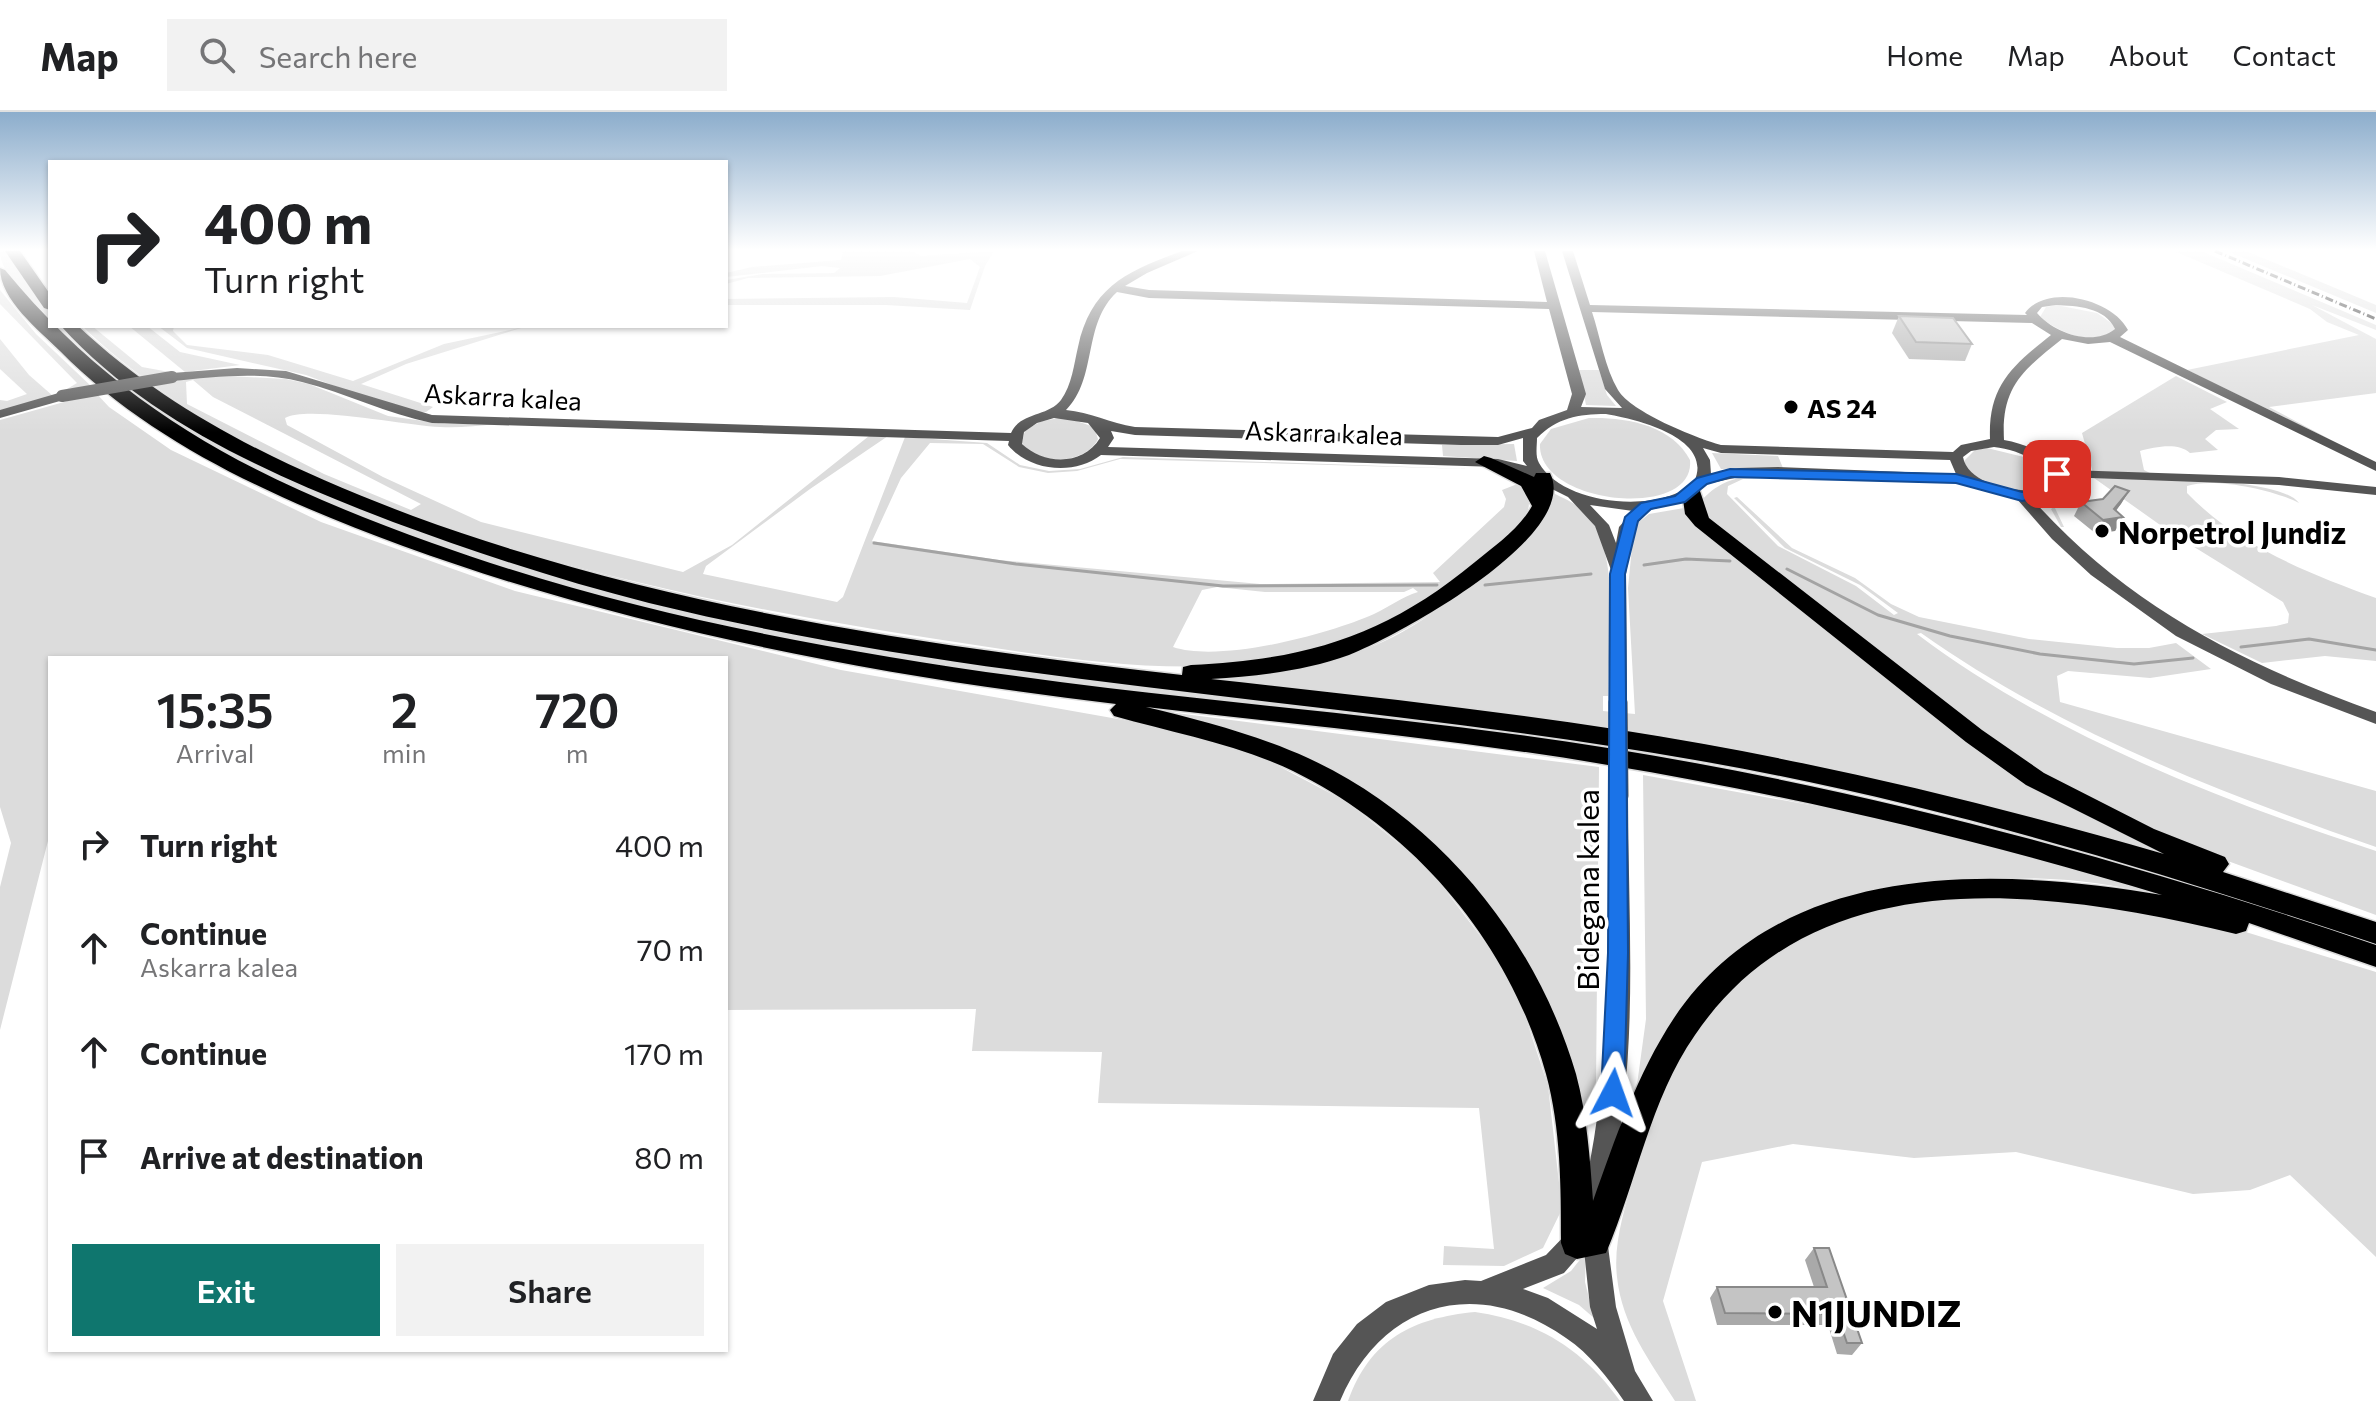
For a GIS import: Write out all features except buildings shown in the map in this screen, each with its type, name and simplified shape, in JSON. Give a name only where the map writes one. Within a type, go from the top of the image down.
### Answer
[{"type":"highway","points":[[28,311],[102,383],[154,420],[218,458],[296,497],[406,541],[569,594],[698,627],[1147,716],[1227,738],[1302,766],[1393,823],[1446,871],[1499,937],[1542,1021],[1561,1074],[1572,1130],[1586,1243]]},
{"type":"highway","points":[[71,328],[131,381],[239,448],[308,481],[425,528],[579,577],[704,609],[987,660],[1430,712],[1736,757],[1863,783],[2060,833],[2198,873],[2376,933]]},
{"type":"highway","points":[[1484,462],[1528,482],[1542,506]]},
{"type":"highway","points":[[987,660],[1222,672],[1320,657],[1377,638],[1421,615],[1522,532],[1542,506],[1543,477]]},
{"type":"highway","points":[[1697,487],[1695,514],[1702,522],[1974,736],[2035,779],[2145,836],[2376,922]]},
{"type":"highway","points":[[892,664],[1106,695],[1482,739],[1745,779],[1862,804],[2087,862],[2197,894],[2376,956]]},
{"type":"highway","points":[[1586,1243],[1659,1071],[1686,1023],[1739,964],[1776,940],[1834,913],[1896,894],[1951,887],[2068,891],[2193,911],[2376,964]]},
{"type":"street","points":[[1015,437],[1024,425],[1054,414],[1071,397],[1091,321],[1098,311]]},
{"type":"street","points":[[1555,311],[1579,394],[1572,413],[1609,412],[1646,419]]},
{"type":"street","points":[[1586,311],[1614,394],[1646,419],[1687,439],[1721,449],[1956,456],[1975,445],[1997,444],[2040,459],[2057,474],[2056,488],[2048,493],[2022,496],[1995,491],[1971,480],[1958,468],[1956,456]]},
{"type":"street","points":[[1714,311],[2034,319],[2060,334],[2088,340],[2112,338],[2376,467]]},
{"type":"street","points":[[2032,311],[2034,319]]},
{"type":"street","points":[[2099,311],[2116,319],[2122,330],[2112,338]]},
{"type":"street","points":[[1997,444],[1996,413],[2005,384],[2021,365],[2060,334]]},
{"type":"street","name":"Askarra kalea","points":[[0,414],[62,396],[172,377],[251,372],[300,378],[380,408],[432,419],[1015,437],[1021,452],[1044,462],[1075,461],[1100,451],[1484,462],[1517,465],[1568,492]]},
{"type":"street","points":[[1071,397],[1086,417],[1102,426],[1107,438],[1100,451]]},
{"type":"street","name":"Askarra kalea","points":[[1102,426],[1135,431],[1473,442],[1511,439],[1572,413]]},
{"type":"street","points":[[1054,414],[1086,417]]},
{"type":"street","points":[[1535,431],[1528,453],[1543,477]]},
{"type":"street","points":[[1687,439],[1703,460],[1697,487]]},
{"type":"street","points":[[1568,492],[1614,505],[1646,506],[1680,499],[1697,487],[1750,471],[1971,480]]},
{"type":"street","points":[[2068,474],[2279,481],[2376,491]]},
{"type":"street","name":"Bidegana kalea","points":[[1568,492],[1602,525],[1618,574]]},
{"type":"street","points":[[2022,496],[2069,550],[2167,624],[2260,673],[2376,718]]},
{"type":"street","name":"Bidegana kalea","points":[[1485,1292],[1555,1264],[1586,1243],[1604,1159],[1617,1040],[1618,574],[1626,527],[1646,506]]},
{"type":"street","points":[[1586,1243],[1624,1375],[1640,1401]]},
{"type":"street","points":[[1326,1401],[1334,1375],[1361,1336],[1396,1308],[1439,1293],[1485,1292],[1530,1304],[1574,1327],[1624,1375]]},
{"type":"shaded area","points":[[7,311],[17,311],[36,334],[92,387],[67,389],[77,383]]},
{"type":"shaded area","points":[[36,311],[48,311],[48,324]]},
{"type":"shaded area","points":[[2044,311],[2088,311],[2097,313],[2114,325],[2115,331],[2106,336],[2086,338],[2066,333],[2040,317]]},
{"type":"shaded area","points":[[2313,311],[2324,311],[2376,339],[2376,393],[2269,407],[2333,441],[2187,370],[2359,335],[2327,322]]},
{"type":"shaded area","points":[[2328,311],[2343,311],[2376,325],[2376,330]]},
{"type":"shaded area","points":[[52,328],[62,328],[103,364],[197,429],[298,482],[404,526],[559,576],[661,603],[868,646],[1076,677],[1286,702],[1316,709],[1293,710],[1036,680],[907,661],[778,639],[651,611],[526,577],[404,535],[256,470],[145,407],[70,347]]},
{"type":"shaded area","points":[[84,328],[94,328],[142,367],[175,373],[286,379],[309,384],[388,416],[445,424],[496,424],[440,427],[314,414],[285,418],[287,425],[383,477],[481,522],[683,572],[732,545],[869,436],[888,436],[706,566],[703,574],[837,602],[843,597],[905,437],[987,443],[1020,465],[1049,471],[1080,469],[1123,457],[1469,469],[1120,459],[1077,471],[1048,473],[1019,467],[983,444],[930,443],[901,478],[872,541],[999,560],[1260,584],[1440,582],[1433,573],[1504,507],[1506,499],[1502,490],[1520,483],[1529,500],[1529,507],[1522,522],[1509,535],[1448,585],[1393,621],[1363,635],[1299,656],[1222,666],[1181,667],[1099,662],[830,622],[601,573],[484,540],[370,499],[262,451],[165,393]],"holes":[[[193,380],[213,397],[421,504],[411,510],[324,474],[187,404],[186,382]],[[1217,587],[1265,592],[1404,592],[1413,588],[1418,592],[1354,622],[1275,644],[1218,651],[1173,647],[1202,590]]]},
{"type":"shaded area","points":[[131,328],[150,328],[180,352],[240,365],[185,372]]},
{"type":"shaded area","points":[[161,328],[174,328],[187,345],[268,355],[353,381],[444,344],[521,328],[406,364],[361,384],[433,407],[416,413],[384,405],[306,375],[187,348]]},
{"type":"shaded area","points":[[0,339],[29,375],[53,396],[0,412],[0,400],[7,401],[27,394],[0,369]]},
{"type":"shaded area","points":[[1579,370],[1599,370],[1607,395],[1616,406],[1586,405]]},
{"type":"shaded area","points":[[2176,376],[2227,402],[2210,409],[2239,429],[2216,430],[2205,439],[2218,450],[2190,453],[2179,447],[2166,446],[2140,451],[2144,470],[2156,476],[2093,473],[2082,433]]},
{"type":"shaded area","points":[[96,393],[109,407],[171,450],[321,522],[515,591],[841,670],[1146,724],[1246,749],[1347,802],[1427,866],[1513,979],[1548,1086],[1562,1209],[1543,1248],[1504,1266],[1443,1265],[1444,1246],[1494,1249],[1479,1108],[1098,1103],[1102,1052],[972,1051],[976,1009],[728,1010],[728,656],[48,656],[48,841],[0,1030],[0,887],[11,843],[0,807],[0,420]]},
{"type":"shaded area","points":[[1065,417],[1094,427],[1098,439],[1083,454],[1073,458],[1049,459],[1029,451],[1022,443],[1025,430],[1042,421]]},
{"type":"shaded area","points":[[1589,418],[1618,419],[1660,431],[1682,448],[1690,460],[1685,479],[1669,492],[1644,498],[1616,498],[1588,492],[1563,481],[1546,465],[1540,444],[1551,429]]},
{"type":"shaded area","points":[[1514,444],[1517,461],[1443,456],[1442,445]]},
{"type":"shaded area","points":[[1987,448],[2032,459],[2049,474],[2049,482],[2029,491],[1990,485],[1969,470],[1964,461],[1975,450]]},
{"type":"shaded area","points":[[1712,453],[1778,456],[1783,468],[1721,469]]},
{"type":"shaded area","points":[[1744,477],[1788,477],[1743,479],[1728,486],[1727,494],[1778,546],[1856,586],[1894,615],[1898,613],[1860,585],[1785,548],[1734,498],[1737,497],[1792,548],[1855,578],[1891,604],[1919,617],[2029,639],[2117,648],[2149,648],[2176,643],[2211,669],[2150,678],[2068,671],[2057,676],[2060,702],[2376,791],[2376,847],[2258,804],[2141,756],[2028,700],[1921,633],[1917,634],[2022,703],[2137,761],[2257,810],[2376,851],[2376,915],[2195,849],[2089,801],[1987,738],[1705,517],[1700,502],[1720,485]]},
{"type":"shaded area","points":[[2075,477],[2229,482],[2285,494],[2299,503],[2244,486],[2212,483],[2187,486],[2187,493],[2207,512],[2251,543],[2300,568],[2376,598],[2376,661],[2325,656],[2262,663],[2202,634],[2276,626],[2288,623],[2289,614],[2283,602],[2170,532],[2094,478],[2077,478],[2074,496],[2055,508],[2064,527],[2061,527],[2051,509],[2071,495]]},
{"type":"shaded area","points":[[1553,493],[1575,504],[1590,517],[1607,561],[1611,607],[1608,696],[1603,696],[1603,711],[1635,714],[1628,588],[1634,526],[1649,514],[1684,508],[1983,747],[2194,862],[1946,795],[1694,741],[1573,722],[1207,678],[1316,663],[1352,654],[1393,637],[1449,601],[1525,538],[1546,513]]},
{"type":"shaded area","points":[[1176,713],[1599,767],[1596,1086],[1585,1136],[1566,1046],[1542,987],[1517,943],[1454,863],[1416,828],[1332,770],[1273,743]]},
{"type":"shaded area","points":[[1643,775],[1893,820],[2182,899],[2068,880],[1959,880],[1904,886],[1850,898],[1799,917],[1752,943],[1710,976],[1667,1030],[1633,1114],[1646,1019]]},
{"type":"shaded area","points":[[2026,895],[2236,929],[2376,972],[2376,1257],[2290,1175],[2250,1190],[2193,1194],[2016,1152],[1914,1158],[1793,1144],[1702,1162],[1663,1301],[1696,1401],[1675,1401],[1631,1327],[1620,1294],[1617,1251],[1624,1213],[1648,1131],[1683,1053],[1705,1020],[1731,990],[1762,964],[1799,940],[1841,919],[1908,901]]},
{"type":"shaded area","points":[[1586,1252],[1585,1282],[1594,1318],[1579,1305],[1543,1288],[1571,1271]]},
{"type":"shaded area","points":[[1475,1312],[1519,1322],[1557,1340],[1591,1366],[1620,1401],[1348,1401],[1368,1362],[1396,1336],[1432,1320]]},
{"type":"waterway","points":[[874,543],[1016,564],[1223,586],[1437,585]]},
{"type":"waterway","points":[[1644,565],[1686,559],[1730,561]]},
{"type":"waterway","points":[[1787,569],[1878,615],[1950,636],[2040,654],[2134,664],[2193,658]]},
{"type":"waterway","points":[[1485,585],[1591,574]]},
{"type":"waterway","points":[[2241,647],[2309,639],[2376,650]]},
{"type":"railway","points":[[2357,311],[2376,319]]},
{"type":"place","name":"AS 24","points":[[1791,407]]},
{"type":"place","name":"Norpetrol Jundiz","points":[[2102,531]]},
{"type":"place","name":"N1JUNDIZ","points":[[1775,1312]]},
{"type":"route","points":[[1613,1093],[1618,953],[1618,574],[1630,520],[1646,506],[1680,499],[1702,481],[1730,473],[1750,471],[1956,478],[1971,480],[2008,495],[2022,496],[2036,496],[2056,488],[2059,482],[2057,474]]}]
